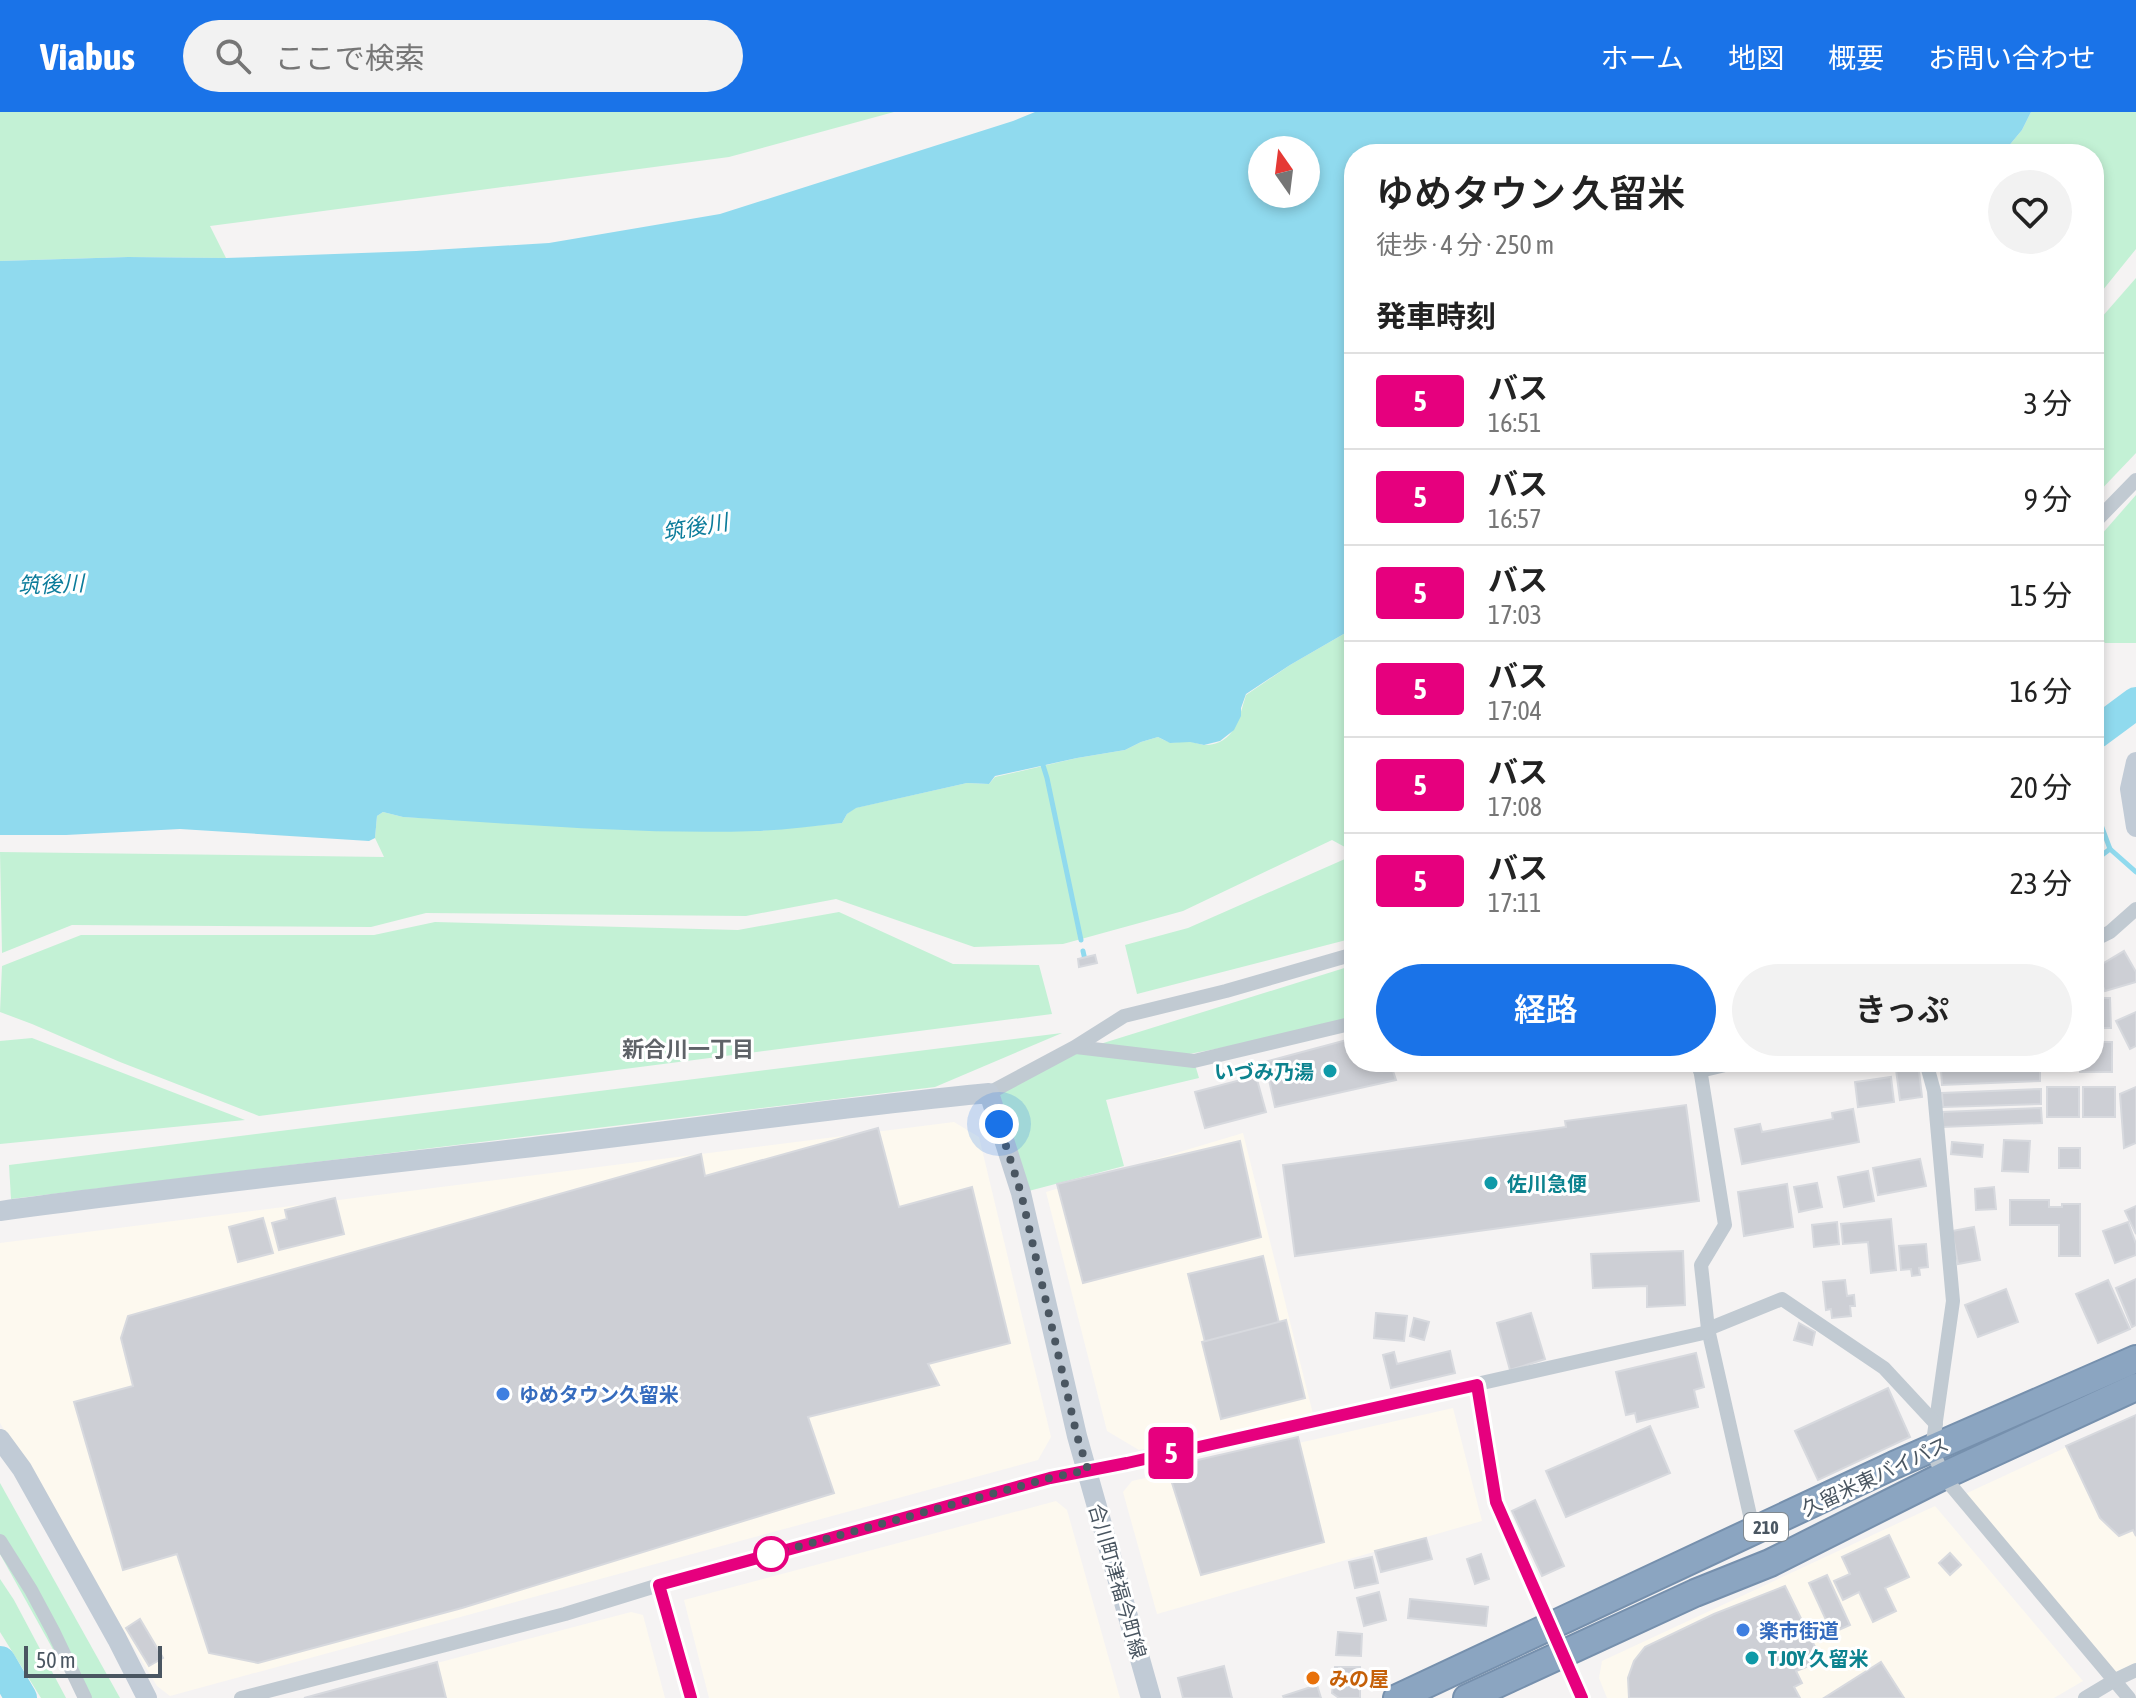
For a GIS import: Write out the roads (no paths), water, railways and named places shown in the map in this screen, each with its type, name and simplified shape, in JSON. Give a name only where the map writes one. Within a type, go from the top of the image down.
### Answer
[{"type":"highway","name":"久留米東バイパス","points":[[1397,1698],[1894,1465],[1934,1437],[2136,1359]]},
{"type":"highway","name":"久留米東バイパス","points":[[1467,1698],[1695,1593],[1770,1563],[1943,1476],[2136,1387]]},
{"type":"street","points":[[2104,513],[2136,480]]},
{"type":"street","points":[[2136,762],[2130,789],[2136,827]]},
{"type":"street","points":[[2104,935],[2136,909]]},
{"type":"street","points":[[0,1211],[989,1093],[1075,1047],[1124,1016],[1344,957]]},
{"type":"street","points":[[1075,1047],[1194,1061],[1344,1025]]},
{"type":"street","points":[[1701,1072],[1725,1225],[1701,1265],[1708,1330],[1754,1533]]},
{"type":"street","points":[[1929,1072],[1934,1091],[1953,1301],[1934,1437],[1943,1476],[2129,1698]]},
{"type":"street","name":"合川町津福今町線","points":[[989,1093],[1021,1193],[1077,1436],[1151,1698]]},
{"type":"street","points":[[241,1698],[530,1624],[659,1585],[1038,1481],[1477,1385],[1708,1330],[1782,1299],[1884,1368],[1934,1437]]},
{"type":"street","points":[[1477,1385],[1496,1502],[1582,1698]]},
{"type":"street","points":[[0,1439],[29,1482],[147,1698]]},
{"type":"street","points":[[0,1541],[31,1590],[85,1698]]},
{"type":"street","points":[[659,1585],[691,1698]]},
{"type":"street","points":[[2085,1698],[2136,1670]]},
{"type":"water","name":"筑後川","points":[[1035,112],[2031,112],[2010,144],[1344,144],[1344,634],[1246,694],[1234,730],[1220,741],[1204,745],[1170,743],[1158,737],[1125,750],[995,776],[989,784],[967,783],[856,808],[847,814],[842,823],[778,830],[713,832],[535,826],[403,817],[383,812],[377,816],[375,838],[369,841],[180,829],[0,835],[0,261],[226,258],[549,243],[720,214]]},
{"type":"waterway","points":[[2104,727],[2136,703]]},
{"type":"waterway","points":[[1042,762],[1081,940]]},
{"type":"waterway","points":[[2104,833],[2110,849],[2136,872]]},
{"type":"waterway","points":[[2104,854],[2110,849]]},
{"type":"waterway","points":[[1083,951],[1085,960]]},
{"type":"waterway","points":[[0,1662],[21,1698]]},
{"type":"place","name":"いづみ乃湯","points":[[1330,1071]]},
{"type":"place","name":"佐川急便","points":[[1491,1183]]},
{"type":"place","name":"ゆめタウン久留米","points":[[503,1394]]},
{"type":"place","name":"楽市街道","points":[[1743,1630]]},
{"type":"place","name":"T JOY 久留米","points":[[1752,1658]]},
{"type":"place","name":"みの屋","points":[[1313,1678]]},
{"type":"district","name":"新合川一丁目","points":[[688,1049]]}]
